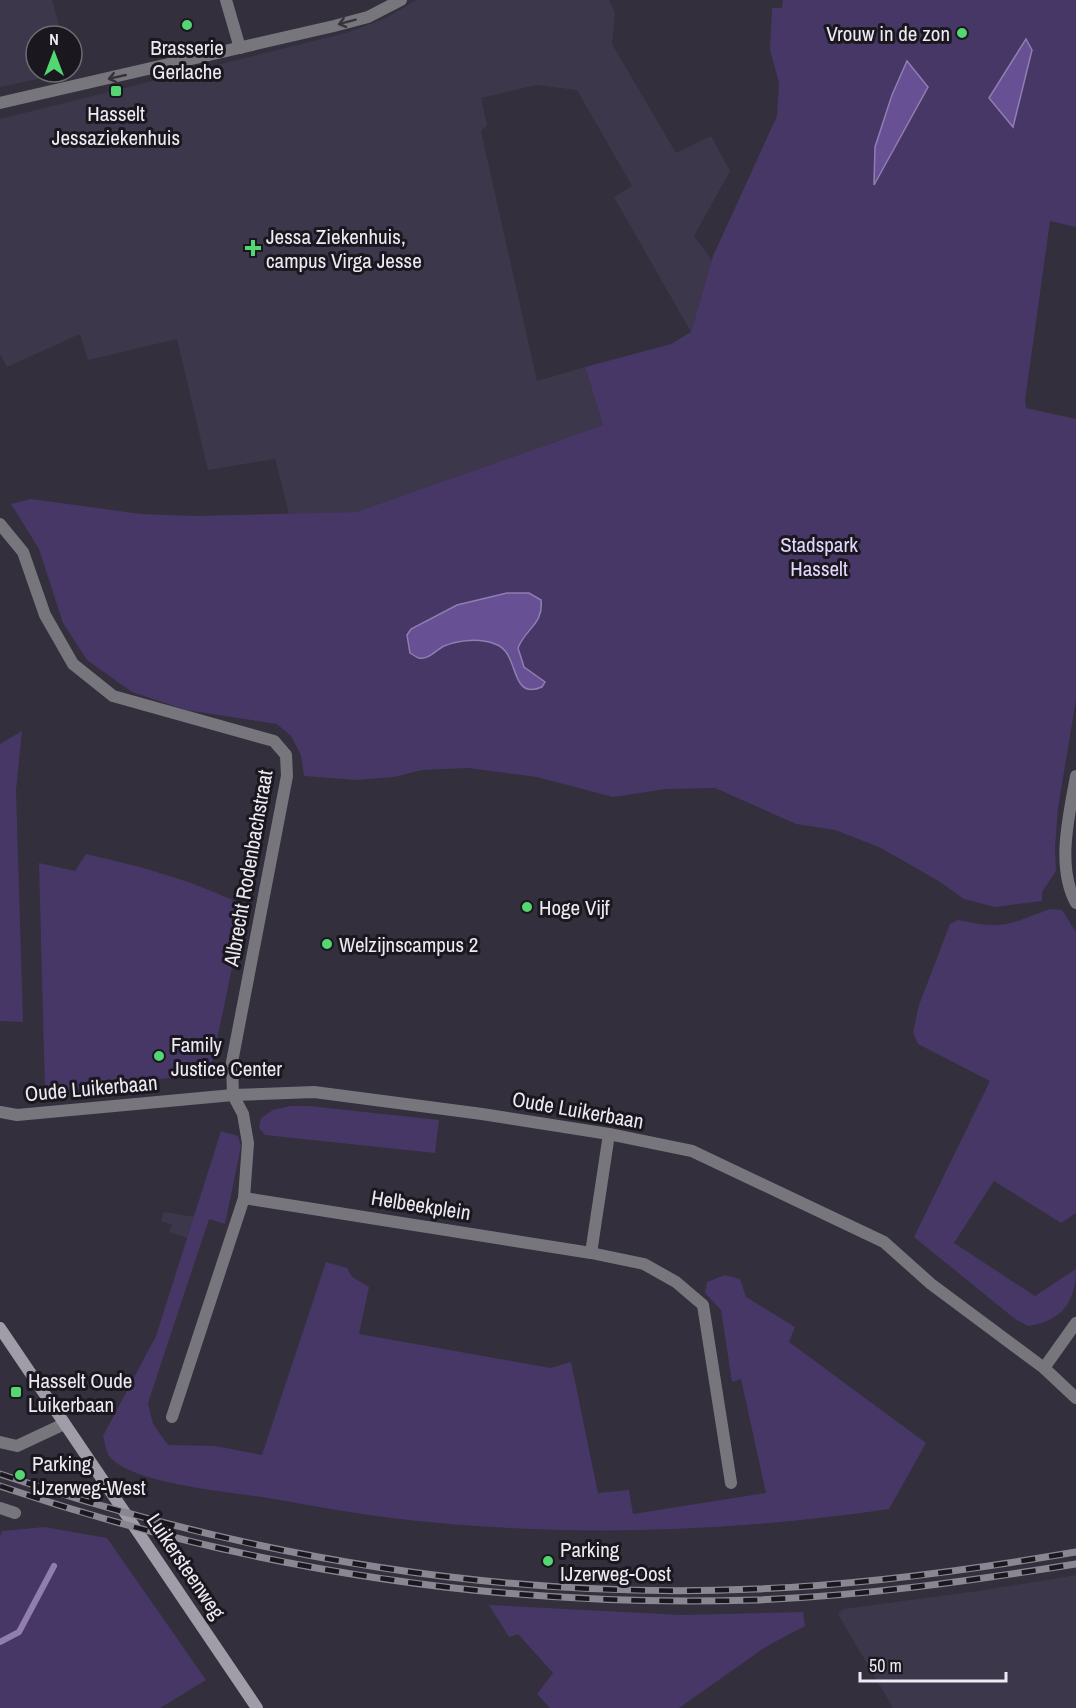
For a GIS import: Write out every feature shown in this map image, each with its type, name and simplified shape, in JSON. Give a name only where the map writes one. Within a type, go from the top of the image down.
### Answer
[{"type":"main road","name":"Luikersteenweg","points":[[0,1328],[257,1708]]},
{"type":"street","points":[[226,0],[240,48]]},
{"type":"street","points":[[0,103],[368,17],[401,0]]},
{"type":"street","name":"Albrecht Rodenbachstraat","points":[[0,524],[23,552],[45,615],[74,664],[113,696],[274,741],[286,755],[287,776],[232,1062],[233,1095]]},
{"type":"street","points":[[1076,776],[1068,821],[1066,864],[1068,890],[1076,903]]},
{"type":"street","name":"Oude Luikerbaan","points":[[0,1112],[16,1115],[233,1095],[314,1092],[609,1134],[692,1152],[884,1242],[931,1284],[1044,1368],[1076,1398]]},
{"type":"street","points":[[172,1417],[244,1198],[248,1143],[243,1114],[233,1095]]},
{"type":"street","points":[[591,1253],[609,1134]]},
{"type":"street","name":"Helbeekplein","points":[[244,1198],[644,1263],[676,1282],[703,1305],[731,1483]]},
{"type":"street","points":[[1044,1368],[1076,1323]]},
{"type":"street","points":[[0,1442],[17,1446],[64,1424]]},
{"type":"street","points":[[0,1508],[15,1513]]},
{"type":"shaded area","points":[[0,0],[52,0],[59,24],[24,24],[24,82],[0,87]]},
{"type":"shaded area","name":"Jessa Ziekenhuis, campus Virga Jesse","points":[[417,0],[609,0],[615,14],[612,44],[676,153],[711,136],[730,171],[694,236],[712,260],[691,332],[614,197],[632,186],[577,90],[536,85],[481,98],[487,125],[481,131],[537,381],[585,367],[603,425],[356,512],[289,514],[275,459],[208,470],[177,339],[88,360],[80,334],[7,367],[0,354],[0,119],[346,33],[384,19]]},
{"type":"shaded area","points":[[1026,39],[1032,50],[1013,127],[989,98]]},
{"type":"shaded area","points":[[907,61],[928,87],[874,185],[875,147],[892,95]]},
{"type":"shaded area","points":[[507,593],[529,593],[541,600],[540,615],[518,648],[524,667],[545,682],[542,687],[531,690],[524,687],[519,682],[509,656],[503,649],[489,642],[470,640],[456,642],[422,658],[410,653],[407,635],[411,629],[457,605]]},
{"type":"shaded area","points":[[164,1212],[195,1217],[188,1238],[169,1232],[172,1225],[161,1221]]},
{"type":"shaded area","points":[[1076,1575],[1076,1708],[893,1708],[838,1614],[843,1609]]},
{"type":"green space","name":"Stadspark Hasselt","points":[[783,0],[1076,0],[1076,227],[1050,221],[1025,401],[1026,408],[1076,419],[1076,700],[1058,808],[1056,871],[1042,892],[1042,901],[995,907],[964,899],[937,880],[879,847],[835,830],[796,824],[715,788],[666,789],[613,797],[537,777],[468,768],[422,770],[394,777],[356,780],[304,776],[301,755],[291,736],[277,724],[186,710],[132,692],[87,660],[63,623],[39,549],[11,504],[31,499],[141,514],[195,516],[356,512],[603,425],[585,367],[671,344],[691,332],[713,256],[777,116],[779,83],[770,50],[772,8],[782,8]]},
{"type":"green space","points":[[22,731],[16,790],[23,1022],[0,1021],[0,744]]},
{"type":"green space","points":[[86,854],[167,875],[245,906],[210,1073],[45,1093],[39,863],[75,871]]},
{"type":"green space","points":[[1050,909],[1062,910],[1076,932],[1076,1213],[1061,1223],[994,1181],[954,1243],[1035,1296],[1076,1269],[1073,1291],[1065,1308],[1050,1320],[1028,1326],[1015,1319],[914,1237],[990,1081],[918,1044],[913,1032],[919,1005],[950,924],[958,920],[986,925],[1005,924]]},
{"type":"green space","points":[[290,1106],[439,1120],[435,1153],[265,1135],[259,1128],[261,1118],[273,1110]]},
{"type":"green space","points":[[221,1131],[238,1136],[241,1146],[225,1224],[209,1219],[148,1403],[153,1424],[168,1445],[215,1446],[262,1455],[326,1262],[347,1268],[352,1277],[369,1287],[359,1334],[551,1368],[571,1362],[598,1493],[629,1490],[633,1514],[766,1493],[741,1379],[732,1382],[721,1310],[705,1293],[707,1282],[725,1275],[740,1279],[746,1297],[795,1327],[789,1342],[926,1443],[889,1509],[703,1528],[579,1530],[454,1524],[343,1511],[181,1485],[138,1474],[121,1466],[110,1457],[103,1436],[156,1336]]},
{"type":"green space","points":[[44,1527],[107,1538],[206,1680],[160,1708],[0,1708],[0,1536],[2,1531]]},
{"type":"green space","points":[[489,1605],[682,1615],[803,1612],[805,1626],[767,1646],[679,1708],[550,1708],[537,1694],[553,1673],[518,1634],[509,1637]]},
{"type":"waterway","points":[[0,1642],[19,1632],[54,1566]]},
{"type":"railway","points":[[0,1474],[92,1503],[185,1528],[278,1549],[372,1566],[467,1579],[562,1587],[658,1591],[795,1587],[916,1576],[1076,1552]]},
{"type":"railway","points":[[0,1486],[92,1515],[185,1540],[278,1561],[372,1577],[467,1589],[562,1597],[658,1601],[795,1598],[916,1587],[1076,1564]]},
{"type":"place","name":"Brasserie Gerlache","points":[[187,25]]},
{"type":"place","name":"Vrouw in de zon","points":[[962,33]]},
{"type":"place","name":"Hasselt Jessaziekenhuis","points":[[116,91]]},
{"type":"place","name":"Jessa Ziekenhuis, campus Virga Jesse","points":[[253,248]]},
{"type":"place","name":"Hoge Vijf","points":[[527,907]]},
{"type":"place","name":"Welzijnscampus 2","points":[[327,944]]},
{"type":"place","name":"Family Justice Center","points":[[159,1056]]},
{"type":"place","name":"Hasselt Oude Luikerbaan","points":[[16,1392]]},
{"type":"place","name":"Parking IJzerweg-West","points":[[20,1475]]},
{"type":"place","name":"Parking IJzerweg-Oost","points":[[548,1561]]}]
